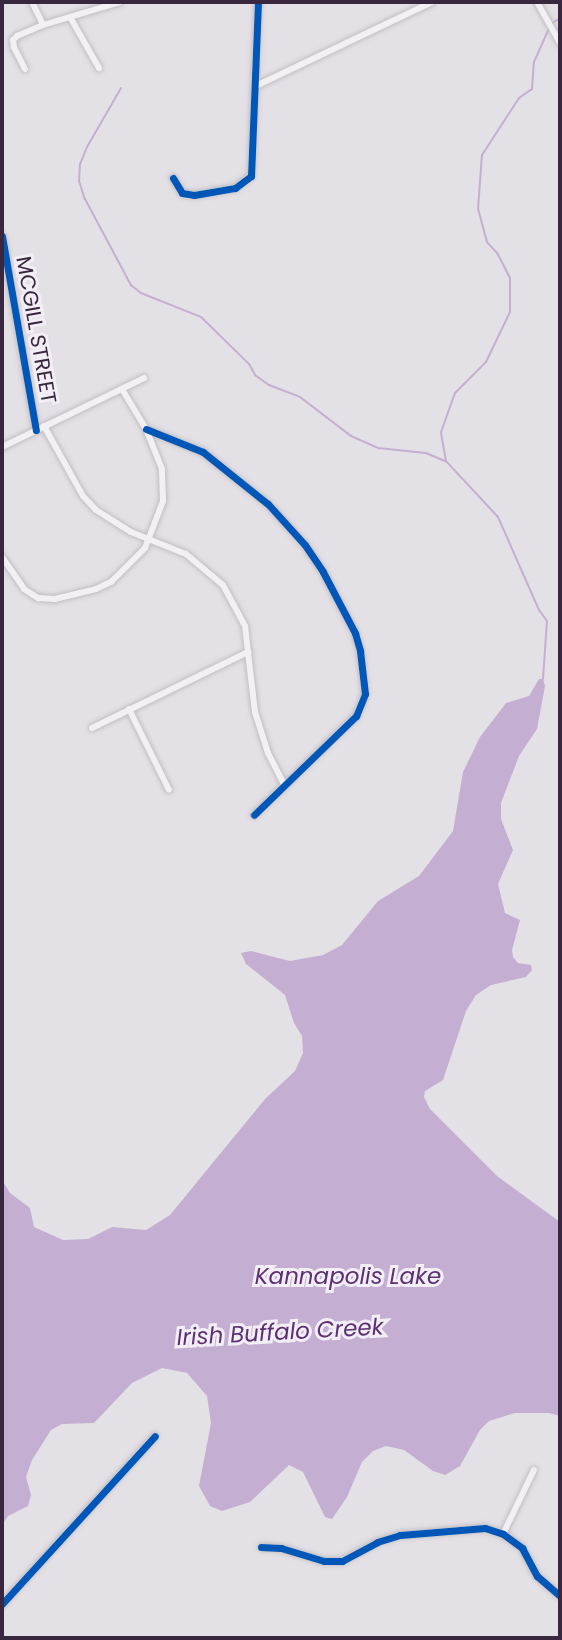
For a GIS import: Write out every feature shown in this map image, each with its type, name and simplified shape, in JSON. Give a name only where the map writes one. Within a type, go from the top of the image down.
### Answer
[{"type":"street","points":[[33,2],[43,25]]},
{"type":"street","points":[[26,69],[13,40],[22,32],[120,2]]},
{"type":"street","points":[[173,178],[183,193],[190,195],[235,188],[247,181],[253,168],[258,2]]},
{"type":"street","points":[[256,86],[432,2]]},
{"type":"street","points":[[537,2],[560,43]]},
{"type":"street","points":[[70,17],[99,68]]},
{"type":"street","name":"MCGILL STREET","points":[[2,236],[36,430]]},
{"type":"street","points":[[2,447],[144,378]]},
{"type":"street","points":[[2,557],[24,589],[38,598],[55,599],[96,589],[111,582],[150,540],[160,516],[164,486],[158,454],[122,389]]},
{"type":"street","points":[[44,426],[67,470],[89,503],[116,524],[186,554],[223,585],[245,626],[255,712],[261,735],[285,786]]},
{"type":"street","points":[[146,429],[203,452],[268,503],[305,545],[355,633],[365,678],[365,694],[356,716],[254,815]]},
{"type":"street","points":[[92,728],[248,652]]},
{"type":"street","points":[[129,709],[169,790]]},
{"type":"street","points":[[2,1604],[155,1436]]},
{"type":"street","points":[[503,1534],[534,1470]]},
{"type":"street","points":[[261,1547],[281,1548],[324,1561],[342,1561],[377,1542],[400,1535],[485,1528],[503,1534],[522,1548],[537,1576],[560,1597]]},
{"type":"water","name":"Kannapolis Lake","points":[[539,679],[543,679],[545,686],[537,729],[519,756],[501,803],[501,819],[513,850],[498,884],[505,913],[520,920],[512,950],[513,957],[518,963],[531,965],[532,970],[526,977],[491,985],[476,995],[466,1011],[443,1080],[425,1091],[424,1097],[430,1109],[497,1176],[560,1222],[560,1416],[549,1413],[515,1413],[489,1421],[480,1430],[460,1466],[445,1475],[433,1471],[404,1450],[386,1446],[373,1451],[362,1462],[347,1497],[332,1519],[325,1517],[303,1472],[289,1465],[250,1502],[222,1511],[210,1506],[199,1486],[211,1423],[207,1396],[187,1373],[162,1368],[132,1383],[94,1423],[62,1424],[51,1430],[32,1460],[26,1477],[31,1495],[28,1506],[8,1516],[2,1525],[2,1180],[10,1193],[30,1208],[34,1227],[63,1240],[88,1239],[112,1227],[146,1230],[170,1215],[265,1099],[295,1071],[303,1053],[302,1036],[294,1023],[285,995],[246,964],[241,953],[251,951],[290,961],[323,955],[342,945],[378,901],[419,876],[453,831],[463,772],[480,737],[506,703],[529,696]]},
{"type":"waterway","points":[[551,24],[560,18]]},
{"type":"waterway","points":[[543,679],[547,621],[539,610],[498,517],[446,461],[441,432],[455,393],[486,362],[510,312],[510,278],[498,254],[487,242],[478,209],[482,155],[519,98],[532,89],[534,62],[549,29]]},
{"type":"waterway","points":[[121,88],[87,147],[80,164],[79,181],[85,199],[131,285],[141,293],[201,317],[249,364],[255,375],[269,385],[300,397],[351,436],[378,448],[426,453],[445,461]]},
{"type":"cycle path","points":[[173,178],[182,193],[194,195],[235,188],[251,176],[258,2]]},
{"type":"cycle path","points":[[2,236],[36,430]]},
{"type":"cycle path","points":[[146,429],[203,452],[268,504],[305,545],[323,572],[355,633],[365,694],[356,716],[254,815]]},
{"type":"cycle path","points":[[2,1604],[155,1436]]},
{"type":"cycle path","points":[[261,1547],[281,1548],[324,1561],[342,1561],[377,1542],[400,1535],[485,1528],[503,1534],[522,1548],[537,1576],[560,1596]]},
{"type":"water label","name":"Irish Buffalo Creek","points":[[280,1332]]}]
